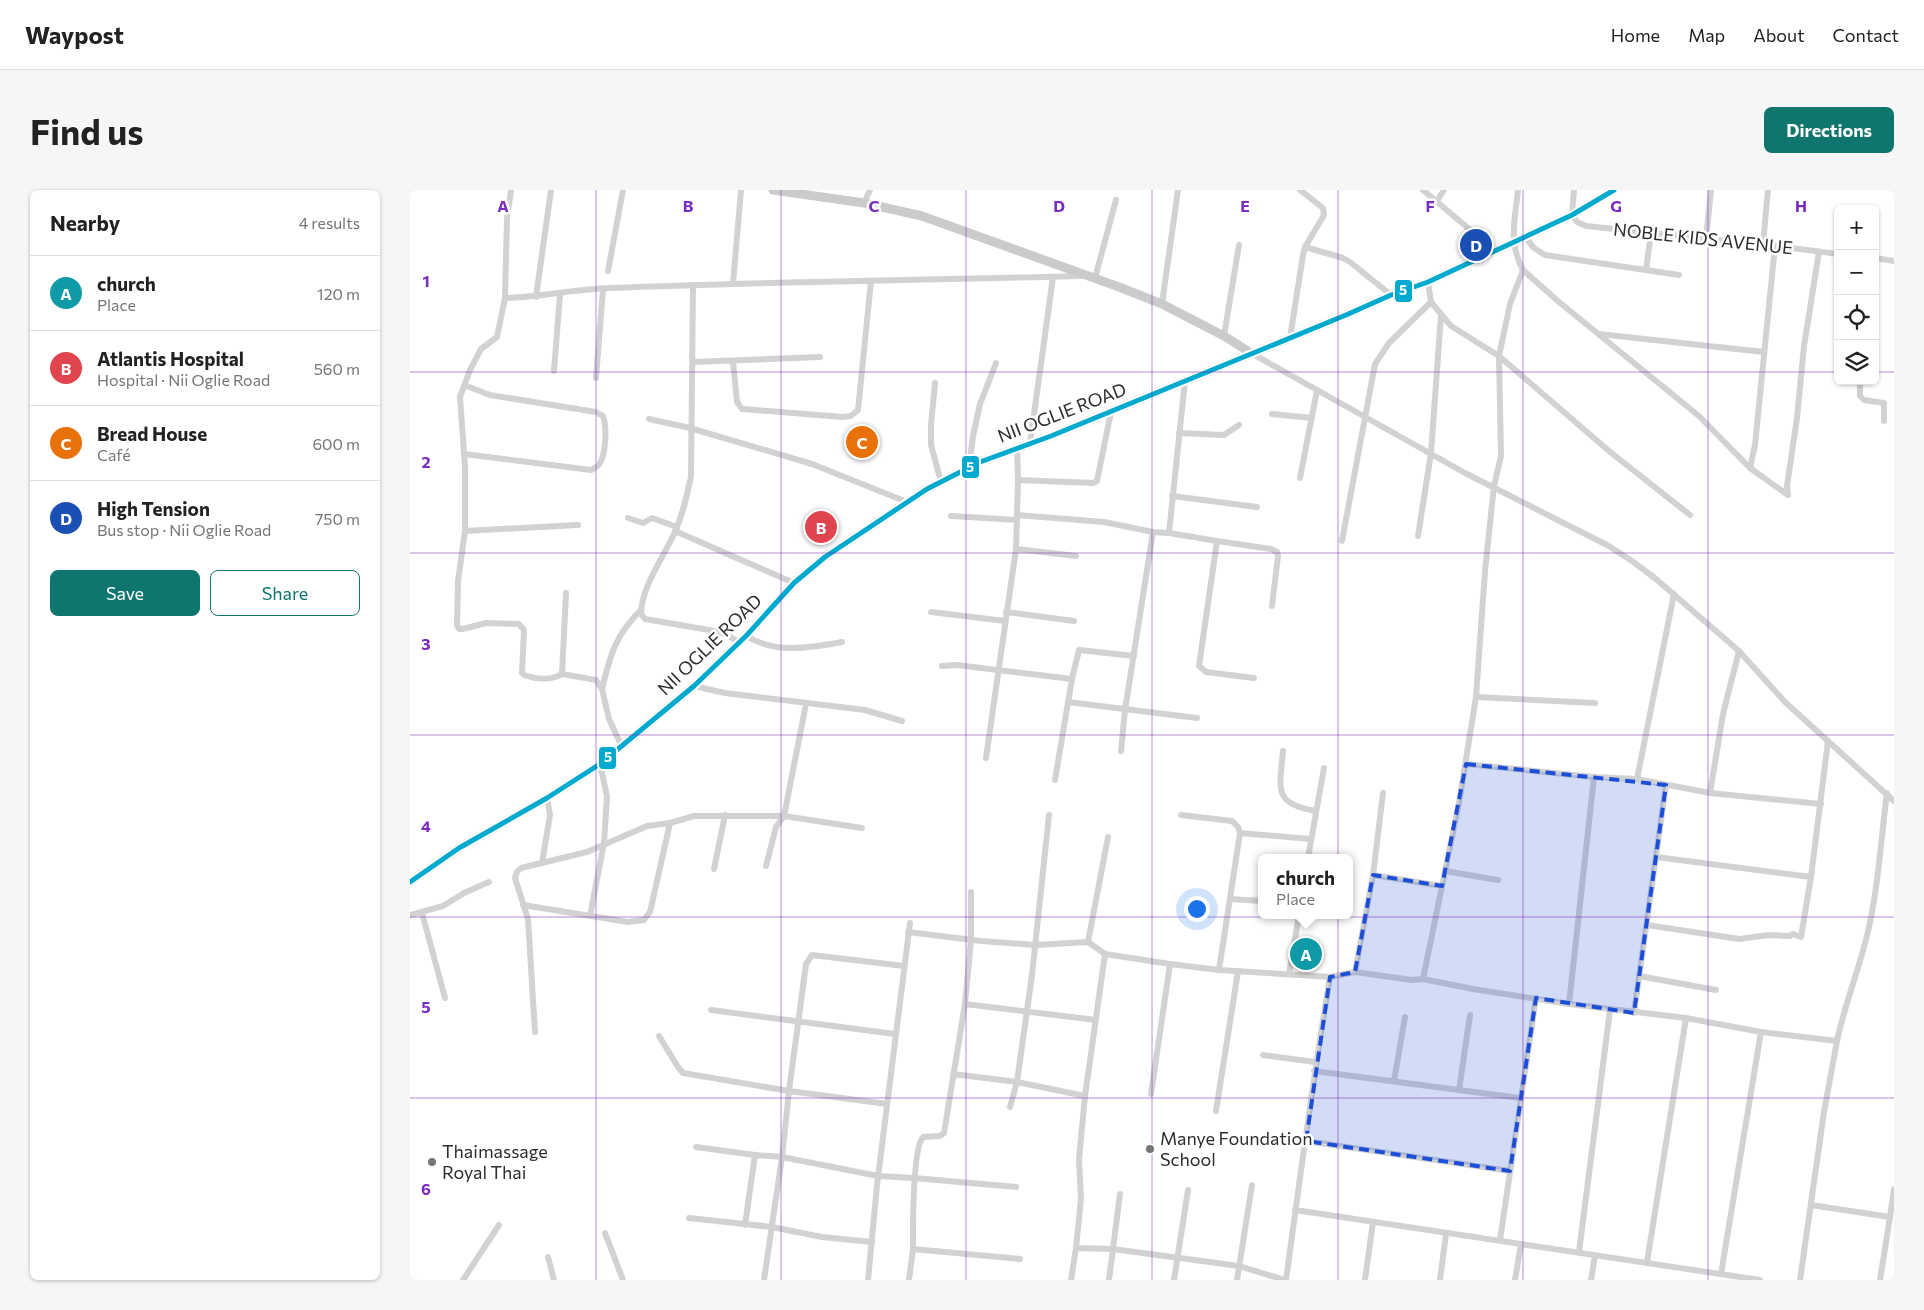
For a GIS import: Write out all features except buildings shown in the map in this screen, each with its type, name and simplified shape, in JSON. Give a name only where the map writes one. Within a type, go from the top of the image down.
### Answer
[{"type":"street","points":[[511,190],[507,218],[505,298],[497,337],[481,349],[470,370],[460,397],[464,454],[465,531],[457,625],[459,629],[463,629],[486,623],[519,624],[524,630],[522,673],[524,675],[548,679],[556,678],[562,674],[596,680],[602,688],[609,719],[622,747]]},
{"type":"street","points":[[536,297],[551,190]]},
{"type":"street","points":[[608,271],[623,190]]},
{"type":"street","points":[[733,284],[741,190]]},
{"type":"street","points":[[772,190],[813,192],[922,216],[1162,304],[1224,336],[1465,473],[1494,486],[1607,545],[1642,568],[1739,651],[1785,702],[1894,801]]},
{"type":"street","points":[[864,203],[870,190]]},
{"type":"street","points":[[1162,304],[1178,190]]},
{"type":"street","points":[[1290,338],[1305,247],[1324,214],[1324,211],[1300,190]]},
{"type":"street","points":[[1423,190],[1495,251]]},
{"type":"street","points":[[1437,201],[1444,190]]},
{"type":"street","points":[[1518,190],[1513,242],[1515,253],[1523,270],[1699,416],[1750,468],[1788,495],[1787,486],[1797,418],[1804,346],[1819,252]]},
{"type":"street","points":[[1572,215],[1574,190]]},
{"type":"street","name":"NII OGLIE ROAD","points":[[410,882],[459,848],[547,798],[600,764],[694,686],[742,639],[794,583],[825,557],[907,502],[941,482],[969,467],[1111,412],[1391,295],[1428,282],[1572,215],[1614,190]]},
{"type":"street","points":[[1706,239],[1711,190]]},
{"type":"street","points":[[1764,244],[1768,190]]},
{"type":"street","points":[[1092,277],[1116,200]]},
{"type":"street","name":"NOBLE KIDS AVENUE","points":[[1572,215],[1577,222],[1586,226],[1764,244],[1834,254]]},
{"type":"street","points":[[1646,270],[1651,233]]},
{"type":"street","points":[[1525,237],[1534,248],[1546,255],[1679,275]]},
{"type":"street","points":[[1224,336],[1239,245]]},
{"type":"street","points":[[1750,468],[1755,445],[1776,246]]},
{"type":"street","points":[[1305,247],[1343,258],[1391,295]]},
{"type":"street","points":[[1879,258],[1894,260]]},
{"type":"street","points":[[1423,979],[1466,764],[1476,697],[1485,571],[1494,486],[1501,456],[1499,356],[1510,304],[1523,270]]},
{"type":"street","points":[[1030,443],[1052,277]]},
{"type":"street","points":[[505,298],[536,297],[604,288],[1092,277]]},
{"type":"street","points":[[733,362],[737,402],[742,409],[843,417],[851,416],[858,410],[871,281]]},
{"type":"street","points":[[1428,282],[1431,302],[1451,326],[1499,356],[1609,451],[1690,515]]},
{"type":"street","points":[[602,688],[611,654],[627,623],[641,610],[647,591],[676,529],[686,502],[692,459],[690,428],[694,362],[693,285]]},
{"type":"street","points":[[596,378],[604,288]]},
{"type":"street","points":[[554,371],[560,294]]},
{"type":"street","points":[[1342,541],[1364,416],[1373,373],[1379,356],[1408,322],[1431,302]]},
{"type":"street","points":[[1418,536],[1431,453],[1441,315]]},
{"type":"street","points":[[1599,334],[1764,352]]},
{"type":"street","points":[[694,362],[733,362],[820,357]]},
{"type":"street","points":[[969,467],[980,404],[996,363]]},
{"type":"street","points":[[1170,534],[1172,496],[1185,381]]},
{"type":"street","points":[[935,384],[931,444],[941,482]]},
{"type":"street","points":[[464,385],[490,395],[596,412],[603,416],[606,426],[601,462],[597,468],[591,470],[464,454]]},
{"type":"street","points":[[1860,385],[1860,396],[1864,400],[1884,403],[1884,421]]},
{"type":"street","points":[[1300,478],[1317,390]]},
{"type":"street","points":[[1018,480],[1093,483],[1096,480],[1111,412]]},
{"type":"street","points":[[1272,414],[1312,418]]},
{"type":"street","points":[[649,419],[690,428],[812,464],[907,502]]},
{"type":"street","points":[[1179,433],[1224,435],[1239,425]]},
{"type":"street","points":[[986,758],[1016,549],[1017,448]]},
{"type":"street","points":[[1172,496],[1257,507]]},
{"type":"street","points":[[951,516],[1104,522],[1153,532],[1271,549],[1277,552],[1278,556],[1272,606]]},
{"type":"street","points":[[628,518],[643,523],[652,518],[794,583]]},
{"type":"street","points":[[465,531],[578,525]]},
{"type":"street","points":[[1121,751],[1125,710],[1153,532]]},
{"type":"street","points":[[1217,541],[1199,666],[1202,671],[1254,678]]},
{"type":"street","points":[[1016,549],[1076,556]]},
{"type":"street","points":[[562,674],[566,593]]},
{"type":"street","points":[[1637,779],[1674,594]]},
{"type":"street","points":[[641,610],[641,614],[645,618],[709,630],[774,648],[808,648],[842,642]]},
{"type":"street","points":[[931,612],[1005,621]]},
{"type":"street","points":[[1006,612],[1074,622]]},
{"type":"street","points":[[1055,780],[1072,679],[1079,650],[1134,656]]},
{"type":"street","points":[[1710,793],[1723,714],[1739,651]]},
{"type":"street","points":[[942,666],[957,665],[1072,679]]},
{"type":"street","points":[[694,686],[725,693],[865,710],[902,722]]},
{"type":"street","points":[[1476,697],[1595,703]]},
{"type":"street","points":[[1068,702],[1198,718]]},
{"type":"street","points":[[766,866],[776,827],[784,816],[806,704]]},
{"type":"street","points":[[1647,925],[1739,939],[1769,935],[1790,936],[1794,934],[1801,937],[1812,877],[1828,741]]},
{"type":"street","points":[[1284,751],[1281,780],[1285,800],[1291,806],[1316,811]]},
{"type":"street","points":[[590,916],[604,843],[607,803],[600,764]]},
{"type":"street","points":[[1466,764],[1594,777],[1637,779],[1710,793],[1821,804]]},
{"type":"street","points":[[1309,854],[1324,768]]},
{"type":"street","points":[[1569,1004],[1594,777]]},
{"type":"street","points":[[1634,1012],[1666,785]]},
{"type":"street","points":[[1800,1280],[1824,1112],[1837,1041],[1844,1010],[1869,928],[1876,887],[1887,793]]},
{"type":"street","points":[[1355,972],[1373,874],[1383,794]]},
{"type":"street","points":[[542,863],[550,815],[547,798]]},
{"type":"street","points":[[714,869],[725,815]]},
{"type":"street","points":[[1010,1108],[1017,1082],[1035,945],[1049,815]]},
{"type":"street","points":[[1181,815],[1232,821],[1238,826],[1240,833],[1219,970]]},
{"type":"street","points":[[535,1032],[528,919],[515,878],[521,868],[587,852],[647,826],[670,823],[694,816],[784,816],[862,828]]},
{"type":"street","points":[[523,905],[628,922],[644,920],[650,912],[670,823]]},
{"type":"street","points":[[1240,833],[1311,839]]},
{"type":"street","points":[[1088,942],[1108,836]]},
{"type":"street","points":[[1656,857],[1812,877]]},
{"type":"street","points":[[1445,871],[1498,880]]},
{"type":"street","points":[[1373,874],[1442,886]]},
{"type":"street","points":[[410,915],[443,906],[464,893],[489,882]]},
{"type":"street","points":[[909,1280],[913,1249],[914,1178],[920,1140],[923,1137],[940,1136],[944,1133],[965,1004],[971,940],[971,892]]},
{"type":"street","points":[[1230,899],[1258,901]]},
{"type":"street","points":[[422,913],[445,998]]},
{"type":"street","points":[[1289,974],[1298,919]]},
{"type":"street","points":[[868,1280],[878,1176],[910,923]]},
{"type":"street","points":[[908,932],[971,940],[1035,945],[1088,942],[1105,954],[1219,970],[1330,977],[1355,972],[1412,980],[1423,979],[1569,1004],[1686,1018],[1761,1032],[1837,1041]]},
{"type":"street","points":[[1071,1280],[1081,1199],[1079,1159],[1085,1096],[1105,954]]},
{"type":"street","points":[[764,1280],[782,1157],[806,964],[812,955],[904,966]]},
{"type":"street","points":[[1151,1094],[1170,964]]},
{"type":"street","points":[[1216,1111],[1238,971]]},
{"type":"street","points":[[1639,976],[1716,990]]},
{"type":"street","points":[[1076,1248],[1113,1249],[1239,1266],[1285,1280],[1306,1141],[1314,1071],[1330,977]]},
{"type":"street","points":[[1500,1240],[1536,998]]},
{"type":"street","points":[[965,1004],[1096,1020]]},
{"type":"street","points":[[711,1010],[895,1034]]},
{"type":"street","points":[[1579,1252],[1610,1010]]},
{"type":"street","points":[[1459,1090],[1470,1015]]},
{"type":"street","points":[[1394,1081],[1405,1017]]},
{"type":"street","points":[[1647,1262],[1686,1018]]},
{"type":"street","points":[[1721,1274],[1761,1032]]},
{"type":"street","points":[[659,1036],[683,1072],[887,1104]]},
{"type":"street","points":[[1263,1055],[1316,1062]]},
{"type":"street","points":[[1314,1071],[1520,1098]]},
{"type":"street","points":[[953,1074],[1017,1082],[1085,1096]]},
{"type":"street","points":[[1306,1141],[1510,1171]]},
{"type":"street","points":[[696,1147],[782,1157],[878,1176],[1016,1187]]},
{"type":"street","points":[[745,1224],[755,1155]]},
{"type":"street","points":[[1237,1280],[1252,1185]]},
{"type":"street","points":[[1880,1280],[1894,1189]]},
{"type":"street","points":[[1174,1280],[1188,1190]]},
{"type":"street","points":[[1108,1280],[1120,1194]]},
{"type":"street","points":[[1811,1205],[1890,1216]]},
{"type":"street","points":[[1296,1210],[1760,1280]]},
{"type":"street","points":[[688,1218],[772,1227],[822,1237],[872,1242]]},
{"type":"street","points":[[1365,1280],[1373,1222]]},
{"type":"street","points":[[464,1280],[499,1225]]},
{"type":"street","points":[[605,1233],[623,1280]]},
{"type":"street","points":[[1440,1280],[1446,1234]]},
{"type":"street","points":[[1515,1280],[1521,1244]]},
{"type":"street","points":[[913,1249],[1020,1259]]},
{"type":"street","points":[[1591,1280],[1595,1255]]},
{"type":"street","points":[[548,1257],[554,1280]]},
{"type":"highlighted area","points":[[1466,764],[1666,785],[1634,1013],[1536,998],[1510,1171],[1306,1141],[1330,977],[1355,972],[1373,875],[1442,886]]},
{"type":"transit line","name":"5","points":[[410,882],[459,848],[547,798],[600,764],[694,686],[746,636],[794,583],[825,557],[927,489],[980,462],[1051,436],[1391,295],[1428,282],[1572,215],[1614,190]]},
{"type":"place","name":"High Tension","points":[[1476,245]]},
{"type":"place","name":"Bread House","points":[[862,442]]},
{"type":"place","name":"Atlantis Hospital","points":[[821,527]]},
{"type":"place","name":"church","points":[[1306,954]]},
{"type":"place","name":"Manye Foundation School","points":[[1150,1149]]},
{"type":"place","name":"Thaimassage Royal Thai","points":[[432,1162]]}]
